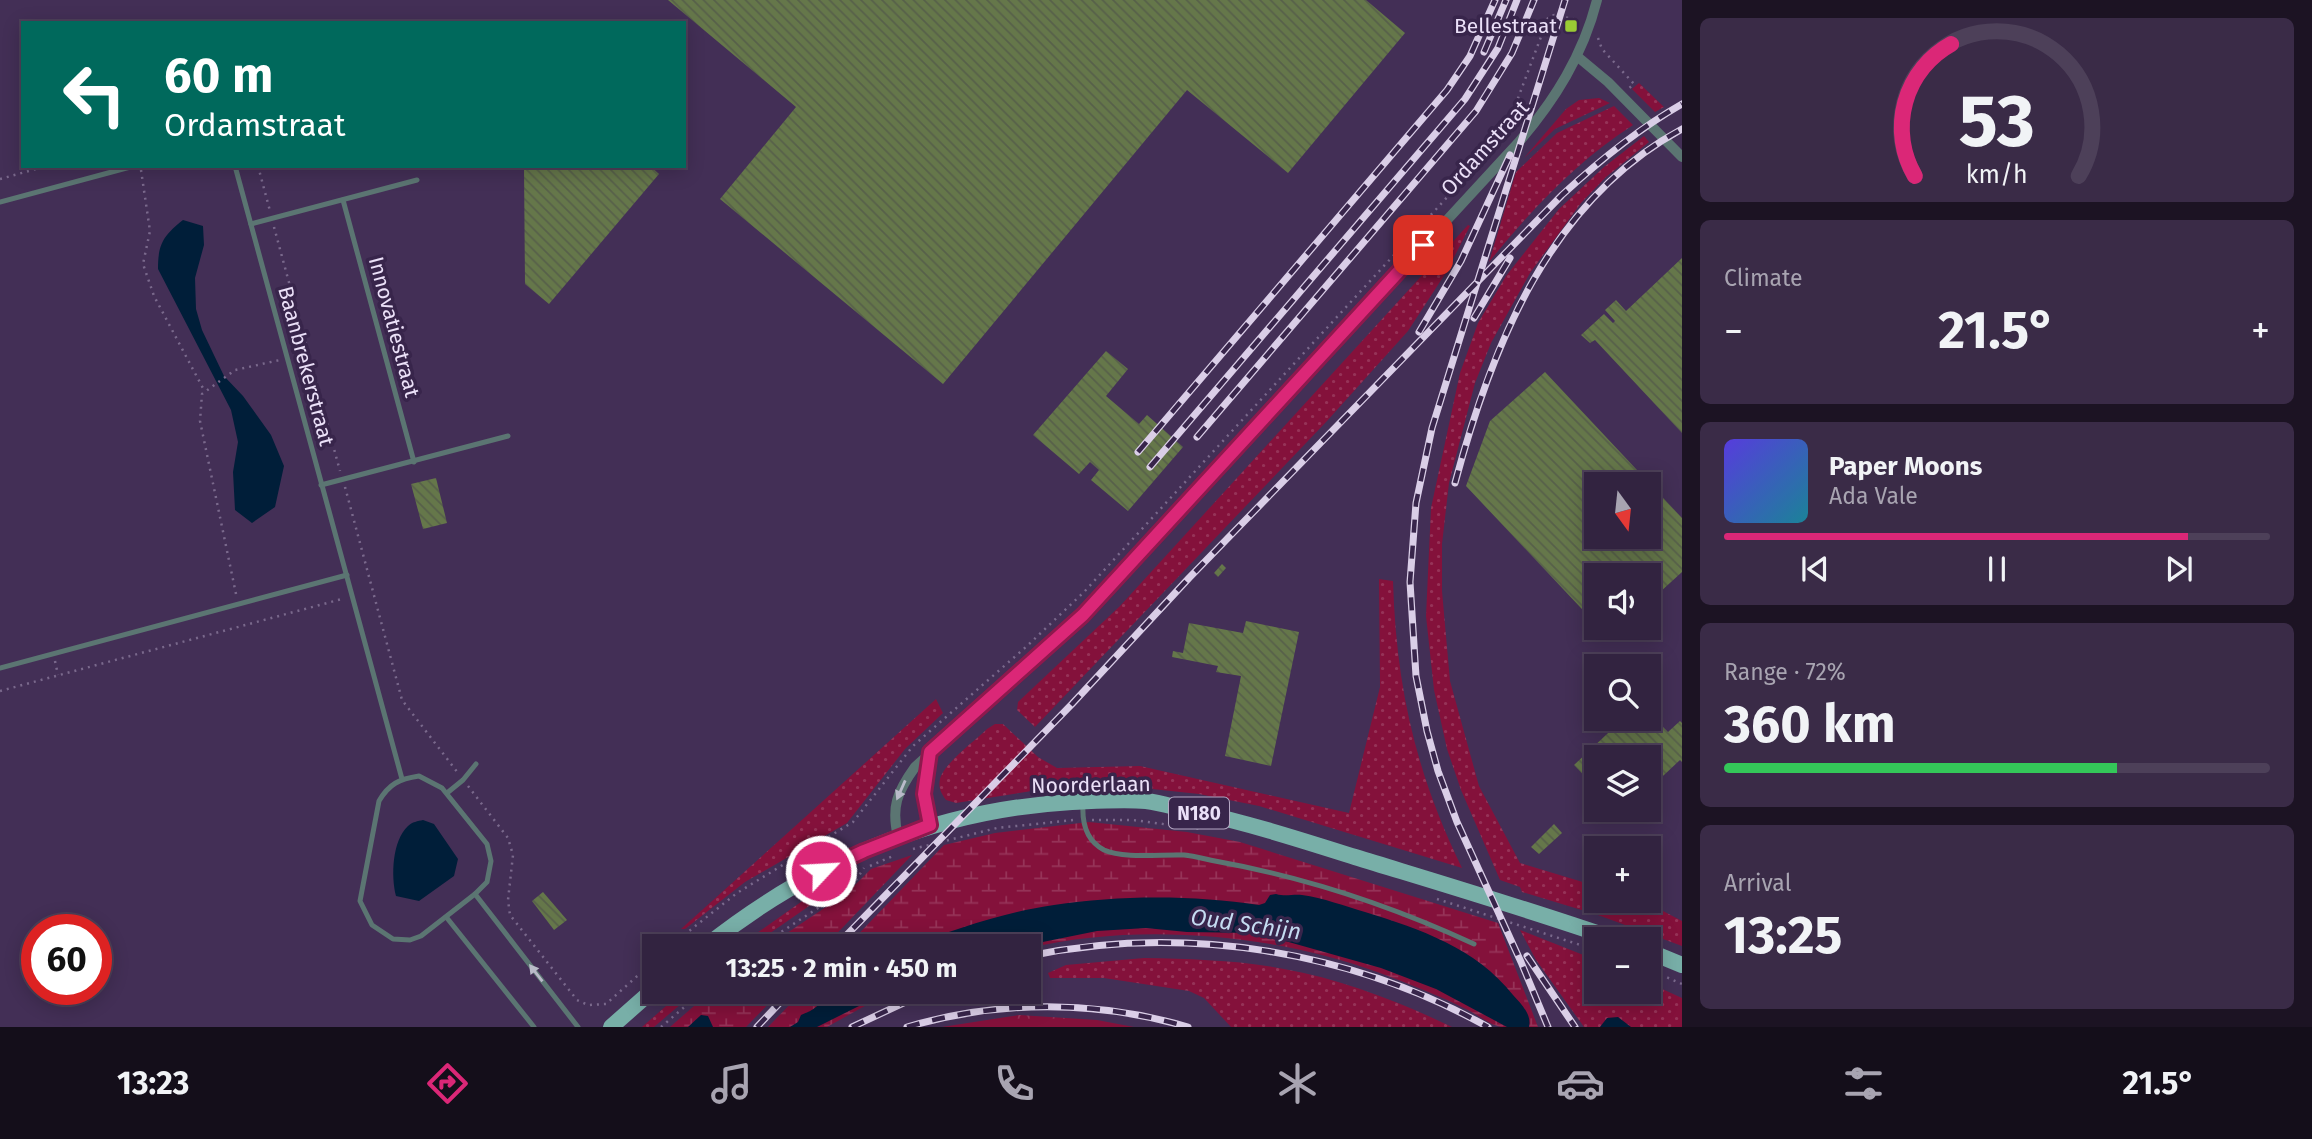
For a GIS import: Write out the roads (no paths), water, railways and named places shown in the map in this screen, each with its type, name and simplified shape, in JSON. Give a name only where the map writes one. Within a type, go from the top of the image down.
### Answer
[{"type":"main road","name":"Noorderlaan","points":[[722,934],[752,911],[805,878],[930,825],[1000,810],[1083,802],[1146,801],[1242,822],[1529,909],[1584,928]]},
{"type":"main road","points":[[1661,956],[1682,965]]},
{"type":"main road","points":[[611,1027],[642,1000]]},
{"type":"street","name":"Ordamstraat","points":[[898,837],[893,809],[915,766],[1066,632],[1106,591],[1518,143],[1554,98],[1578,57],[1597,0]]},
{"type":"street","points":[[1578,57],[1682,157]]},
{"type":"street","points":[[930,752],[924,794],[930,825]]},
{"type":"lane","points":[[0,202],[127,168]]},
{"type":"lane","name":"Baanbrekerstraat","points":[[236,168],[402,779]]},
{"type":"lane","points":[[251,224],[417,180]]},
{"type":"lane","name":"Innovatiestraat","points":[[343,200],[414,462]]},
{"type":"lane","points":[[321,485],[508,436]]},
{"type":"lane","points":[[0,668],[347,575]]},
{"type":"lane","points":[[446,793],[463,780],[476,764]]},
{"type":"lane","points":[[419,776],[446,793],[487,844],[491,861],[487,883],[447,918],[421,936],[410,940],[393,939],[372,925],[360,901],[379,802],[386,788],[402,779],[419,776]]},
{"type":"lane","points":[[1083,802],[1082,820],[1086,830],[1091,839],[1103,849],[1117,853],[1188,856],[1258,869],[1406,915],[1474,944]]},
{"type":"lane","points":[[475,894],[578,1027]]},
{"type":"lane","points":[[447,918],[534,1027]]},
{"type":"water","points":[[183,220],[203,226],[204,245],[195,278],[196,309],[202,330],[224,376],[243,396],[271,435],[284,466],[275,507],[252,523],[235,510],[233,472],[238,442],[231,410],[158,269],[163,241]]},
{"type":"water","points":[[423,820],[434,824],[458,859],[454,876],[419,901],[396,896],[393,869],[396,849],[403,832],[411,824]]},
{"type":"water","name":"Oud Schijn","points":[[1270,895],[1302,895],[1334,902],[1446,942],[1482,965],[1498,979],[1525,1009],[1529,1027],[1507,1027],[1436,989],[1381,968],[1257,933],[1187,932],[1146,928],[1097,931],[1041,942],[1041,934],[944,934],[1017,912],[1104,899],[1209,899],[1259,905],[1265,903]]},
{"type":"water","points":[[819,1004],[863,1004],[817,1027],[790,1027],[798,1022],[801,1015]]},
{"type":"water","points":[[701,1015],[708,1016],[713,1027],[688,1027]]},
{"type":"water","points":[[1618,1017],[1631,1027],[1600,1027],[1607,1018]]},
{"type":"railway","points":[[1138,452],[1447,90],[1470,56],[1495,0]]},
{"type":"railway","points":[[1484,52],[1506,0]]},
{"type":"railway","points":[[1150,467],[1465,99],[1498,48],[1517,0]]},
{"type":"railway","points":[[1197,437],[1476,111],[1512,53],[1534,0]]},
{"type":"railway","points":[[1548,1027],[1457,822],[1438,771],[1416,676],[1410,582],[1416,503],[1432,428],[1565,0]]},
{"type":"railway","points":[[848,934],[1562,195],[1620,146],[1682,104]]},
{"type":"railway","points":[[1455,483],[1488,379],[1508,329],[1533,281],[1562,236],[1596,195],[1636,159],[1682,129]]},
{"type":"railway","points":[[1419,332],[1461,261],[1510,155]]},
{"type":"railway","points":[[1474,318],[1510,258]]},
{"type":"railway","points":[[1041,954],[1088,947],[1147,943],[1206,944],[1264,951],[1323,962],[1379,979],[1435,1001],[1488,1027]]},
{"type":"railway","points":[[1527,956],[1575,1027]]},
{"type":"railway","points":[[757,1027],[779,1004]]},
{"type":"railway","points":[[852,1027],[901,1004]]},
{"type":"railway","points":[[907,1027],[977,1012],[1048,1007],[1118,1012],[1188,1027]]},
{"type":"place","name":"Bellestraat","points":[[1571,26]]}]
